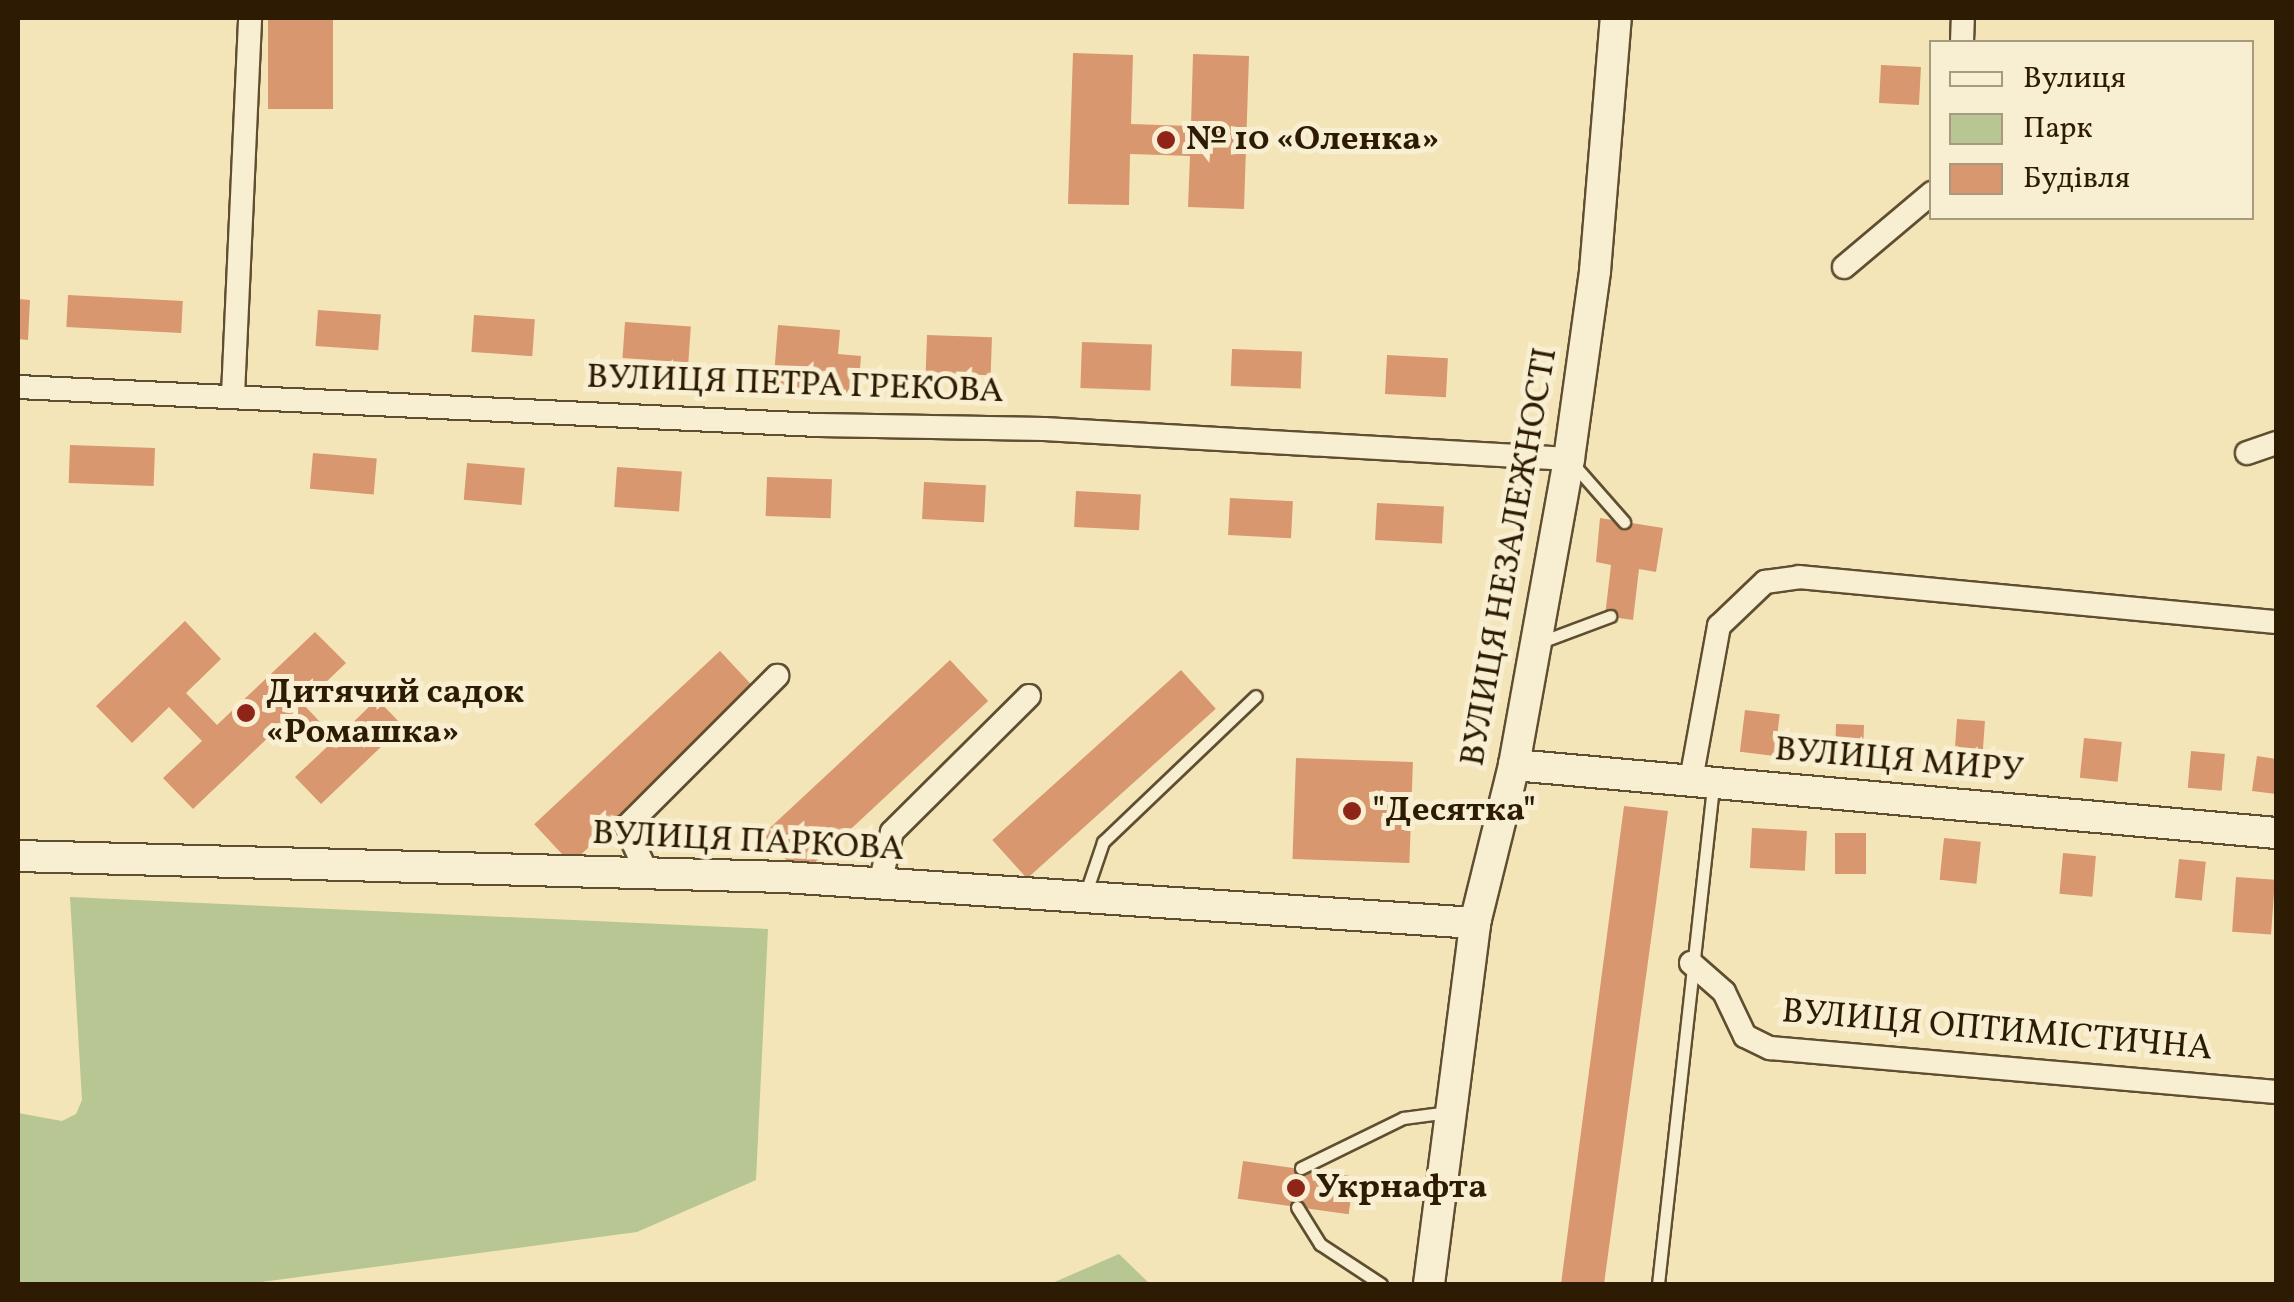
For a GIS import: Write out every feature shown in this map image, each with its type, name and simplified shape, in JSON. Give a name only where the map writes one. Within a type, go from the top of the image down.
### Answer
[{"type":"street","points":[[233,395],[250,18]]},
{"type":"street","name":"ВУЛИЦЯ НЕЗАЛЕЖНОСТІ","points":[[1429,1284],[1475,923],[1514,765],[1569,459],[1595,271],[1616,18]]},
{"type":"street","points":[[1844,267],[1929,196]]},
{"type":"street","name":"ВУЛИЦЯ ПЕТРА ГРЕКОВА","points":[[18,387],[819,425],[1044,429],[1569,459]]},
{"type":"street","points":[[2247,453],[2276,443]]},
{"type":"street","points":[[1702,781],[1720,626],[1765,582],[1800,577],[2276,622]]},
{"type":"street","points":[[646,874],[626,827],[777,676]]},
{"type":"street","points":[[880,884],[892,832],[1029,696]]},
{"type":"street","name":"ВУЛИЦЯ МИРУ","points":[[1514,765],[2276,833]]},
{"type":"street","name":"ВУЛИЦЯ ПАРКОВА","points":[[18,856],[880,884],[1475,923]]},
{"type":"street","name":"ВУЛИЦЯ ОПТИМІСТИЧНА","points":[[1692,963],[1724,992],[1745,1036],[1770,1048],[2276,1092]]},
{"type":"lane","points":[[1569,459],[1624,522]]},
{"type":"lane","points":[[1537,643],[1610,616]]},
{"type":"lane","points":[[1084,899],[1103,842],[1256,696]]},
{"type":"lane","points":[[1658,1284],[1692,963],[1702,781]]},
{"type":"lane","points":[[1301,1168],[1403,1118],[1453,1111]]},
{"type":"lane","points":[[1297,1207],[1320,1244],[1381,1284]]},
{"type":"green space","points":[[70,897],[768,929],[756,1180],[637,1232],[246,1284],[18,1284],[18,1113],[62,1121],[76,1114],[82,1100]]},
{"type":"green space","points":[[1119,1254],[1150,1284],[1050,1284]]},
{"type":"building","points":[[268,18],[333,18],[333,109],[268,109]]},
{"type":"building","points":[[1073,53],[1133,55],[1131,124],[1191,126],[1193,54],[1249,56],[1244,209],[1188,207],[1190,156],[1130,154],[1129,205],[1068,204]]},
{"type":"building","points":[[1881,65],[1921,67],[1919,105],[1879,103]]},
{"type":"building","points":[[68,295],[183,301],[181,333],[66,327]]},
{"type":"building","points":[[18,299],[30,300],[28,340],[18,339]]},
{"type":"building","points":[[318,310],[381,314],[378,350],[315,346]]},
{"type":"building","points":[[474,315],[535,319],[532,356],[471,352]]},
{"type":"building","points":[[625,322],[691,327],[688,363],[622,358]]},
{"type":"building","points":[[778,325],[840,330],[838,354],[861,356],[858,394],[773,388]]},
{"type":"building","points":[[927,335],[992,337],[991,375],[926,373]]},
{"type":"building","points":[[1082,342],[1152,344],[1150,390],[1080,388]]},
{"type":"building","points":[[1232,349],[1302,351],[1301,388],[1231,386]]},
{"type":"building","points":[[1387,355],[1448,358],[1446,397],[1385,394]]},
{"type":"building","points":[[70,445],[155,448],[154,486],[69,483]]},
{"type":"building","points":[[313,453],[377,459],[374,494],[310,489]]},
{"type":"building","points":[[467,463],[525,468],[522,505],[464,500]]},
{"type":"building","points":[[617,467],[682,472],[679,511],[614,507]]},
{"type":"building","points":[[767,477],[832,479],[831,518],[766,516]]},
{"type":"building","points":[[924,482],[986,485],[984,522],[922,519]]},
{"type":"building","points":[[1076,491],[1141,494],[1139,530],[1074,527]]},
{"type":"building","points":[[1230,498],[1293,501],[1291,538],[1228,535]]},
{"type":"building","points":[[1377,503],[1444,507],[1442,543],[1375,540]]},
{"type":"building","points":[[1600,518],[1663,528],[1656,572],[1639,569],[1633,620],[1605,616],[1611,565],[1596,562]]},
{"type":"building","points":[[185,621],[221,659],[186,693],[217,725],[315,632],[346,663],[303,704],[336,739],[377,699],[403,726],[321,804],[295,777],[327,747],[294,713],[193,809],[163,778],[202,741],[169,707],[132,743],[96,706]]},
{"type":"building","points":[[720,651],[757,690],[571,864],[534,824]]},
{"type":"building","points":[[950,660],[988,701],[801,876],[763,835]]},
{"type":"building","points":[[1181,670],[1216,709],[1027,879],[992,840]]},
{"type":"building","points":[[1745,710],[1780,714],[1775,756],[1740,752]]},
{"type":"building","points":[[1957,719],[1985,721],[1982,770],[1954,768]]},
{"type":"building","points":[[1836,724],[1864,725],[1863,759],[1835,758]]},
{"type":"building","points":[[2084,738],[2122,742],[2118,782],[2080,778]]},
{"type":"building","points":[[2191,751],[2225,754],[2222,791],[2188,788]]},
{"type":"building","points":[[2257,756],[2276,759],[2276,794],[2252,791]]},
{"type":"building","name":"\"Десятка\"","points":[[1296,758],[1413,762],[1409,863],[1292,859]]},
{"type":"building","points":[[1624,806],[1668,811],[1656,903],[1604,1284],[1561,1284]]},
{"type":"building","points":[[1752,828],[1807,831],[1805,871],[1750,868]]},
{"type":"building","points":[[1835,833],[1866,833],[1866,874],[1835,874]]},
{"type":"building","points":[[1944,838],[1981,842],[1976,884],[1940,880]]},
{"type":"building","points":[[2063,853],[2096,856],[2092,897],[2059,894]]},
{"type":"building","points":[[2179,859],[2206,862],[2202,901],[2175,898]]},
{"type":"building","points":[[2236,877],[2275,880],[2271,935],[2232,932]]},
{"type":"building","name":"Укрнафта","points":[[1243,1161],[1354,1177],[1349,1214],[1238,1199]]},
{"type":"place","name":"№ 10 «Оленка»","points":[[1166,140]]},
{"type":"place","name":"Дитячий садок «Ромашка»","points":[[246,713]]},
{"type":"place","name":"\"Десятка\"","points":[[1352,811]]},
{"type":"place","name":"Укрнафта","points":[[1296,1188]]}]
